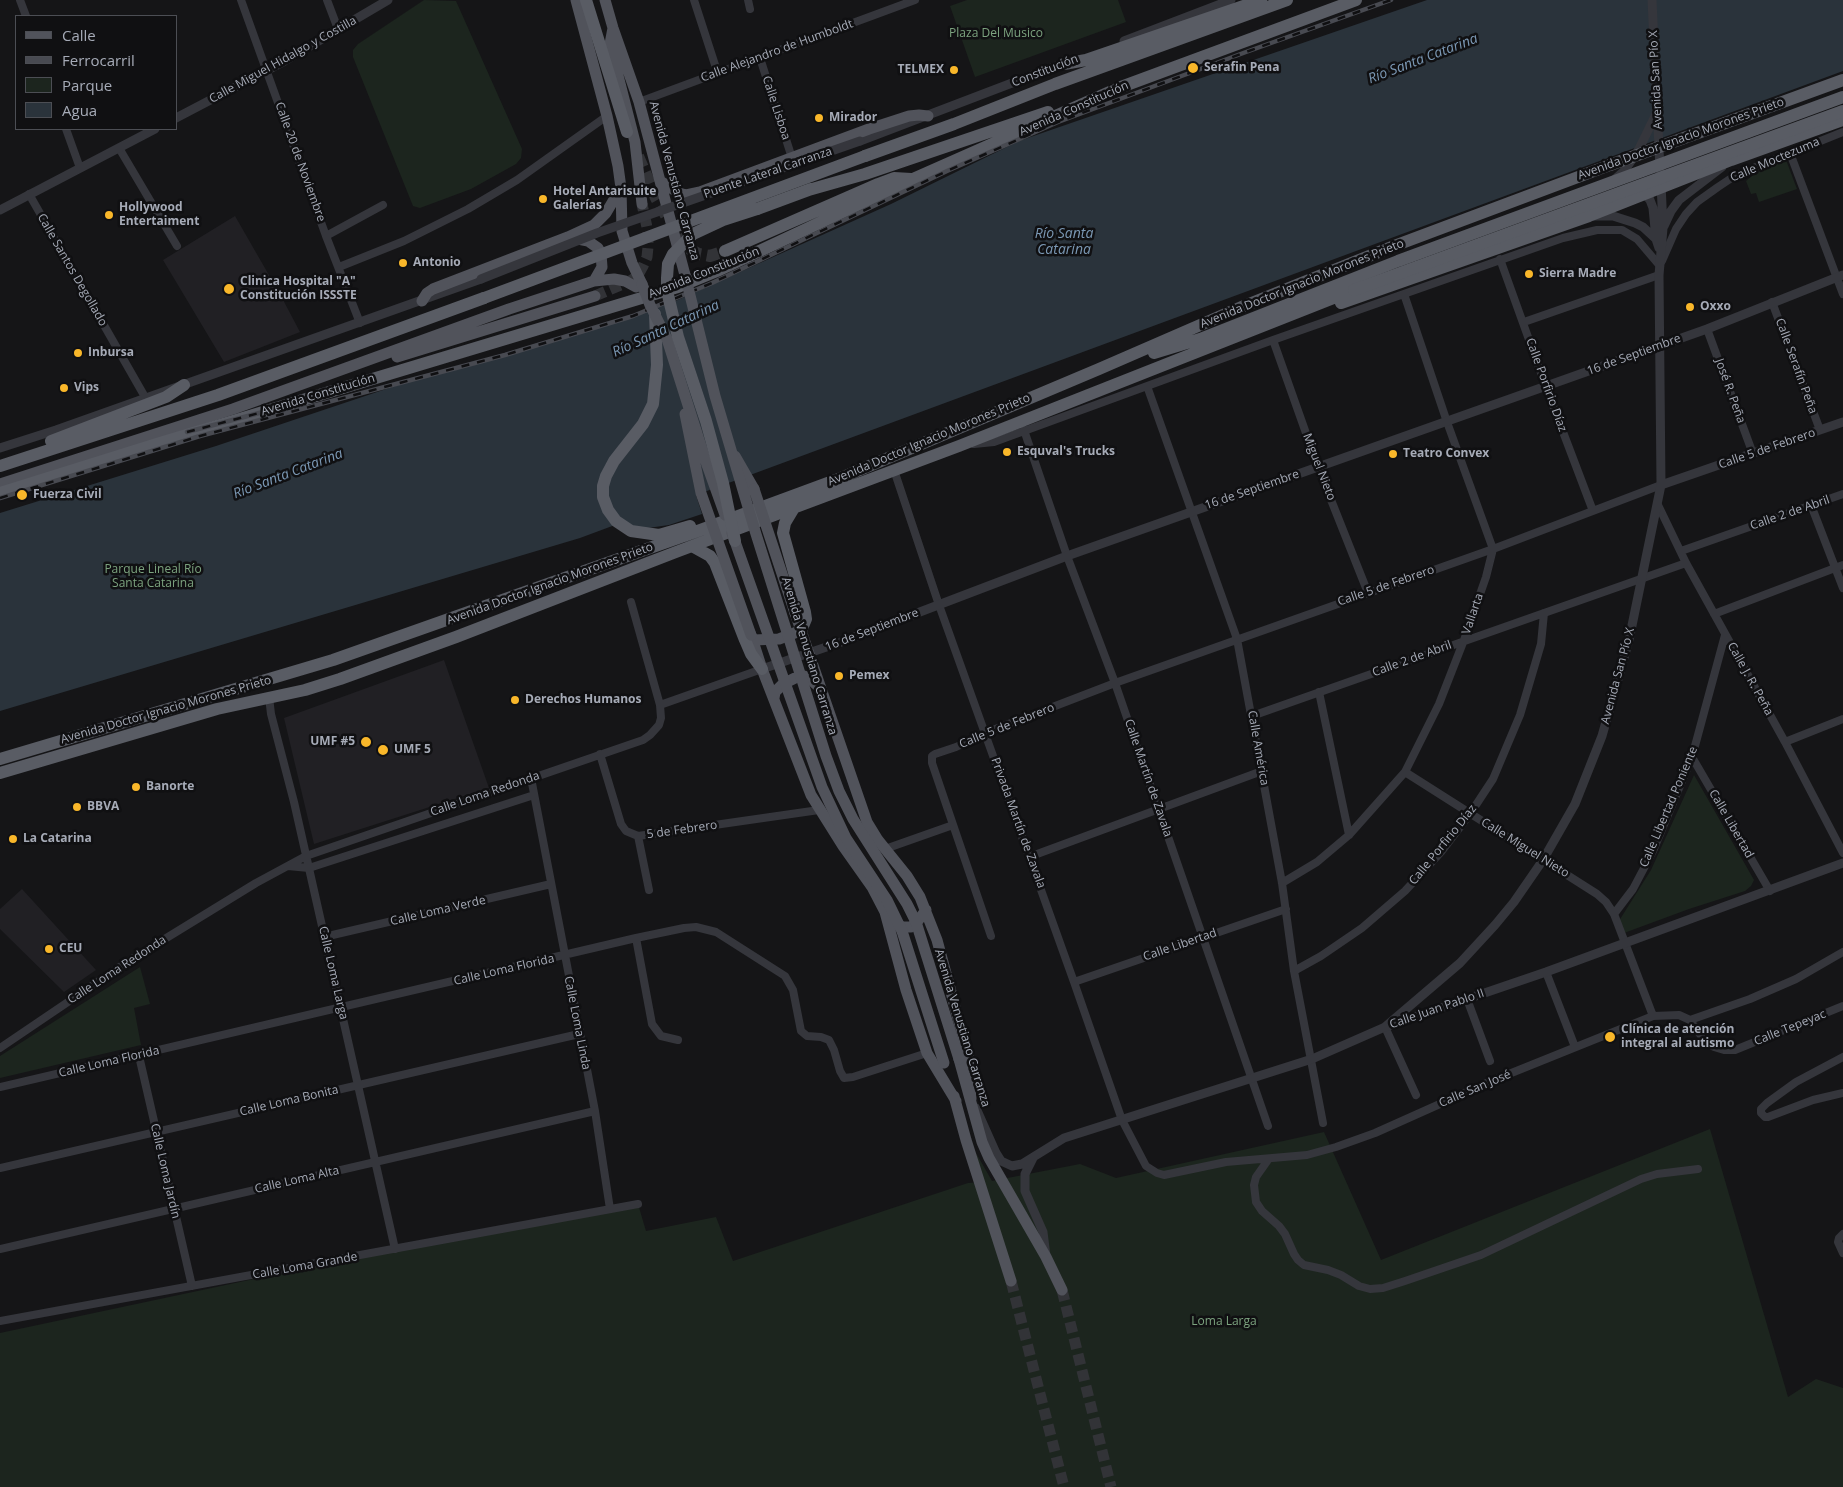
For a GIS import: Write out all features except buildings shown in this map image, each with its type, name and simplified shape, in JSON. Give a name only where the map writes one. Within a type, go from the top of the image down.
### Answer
[{"type":"highway","points":[[586,0],[627,132]]},
{"type":"highway","points":[[1064,64],[1086,60],[1261,0]]},
{"type":"highway","name":"Avenida Constitución","points":[[0,466],[218,395],[954,124],[1055,84],[1287,0]]},
{"type":"highway","name":"Avenida Constitución","points":[[0,493],[678,287],[717,271],[913,179],[1121,87],[1356,0]]},
{"type":"highway","name":"Avenida Doctor Ignacio Morones Prieto","points":[[0,759],[334,660],[686,536],[836,480],[1099,370],[1236,309],[1394,246],[1843,80]]},
{"type":"highway","points":[[805,191],[865,174],[1121,87]]},
{"type":"highway","points":[[1099,370],[1200,338],[1398,261],[1843,98]]},
{"type":"highway","name":"Avenida Doctor Ignacio Morones Prieto","points":[[0,773],[217,709],[305,690],[349,676],[959,446],[1354,290],[1843,111]]},
{"type":"highway","points":[[1276,321],[1355,299],[1589,216],[1731,160],[1843,120]]},
{"type":"highway","points":[[735,542],[730,511],[716,456],[678,337],[667,291],[668,264],[673,254],[693,234],[723,220],[805,191],[926,143],[954,124]]},
{"type":"highway","points":[[1676,182],[1691,161],[1704,149]]},
{"type":"highway","points":[[725,251],[878,184],[894,178],[913,179]]},
{"type":"highway","points":[[652,309],[657,354],[653,404],[643,424],[614,461],[603,486],[603,497],[608,510],[616,521],[631,531],[659,534],[687,527],[816,480],[912,448]]},
{"type":"highway","points":[[28,457],[35,449],[46,443],[152,403],[184,385]]},
{"type":"highway","points":[[794,508],[785,523],[783,533],[805,612],[806,619],[801,631]]},
{"type":"highway","points":[[692,546],[710,556],[715,563],[745,640],[762,669]]},
{"type":"main road","points":[[576,0],[607,116],[621,188],[622,231],[639,286],[667,339],[707,465],[822,787],[846,838],[887,900],[902,931],[1011,1281]]},
{"type":"main road","name":"Avenida Venustiano Carranza","points":[[608,1],[613,28],[639,102],[685,275],[706,364],[816,726],[839,791],[853,819],[907,904],[916,922],[959,1059],[982,1142],[989,1158],[1046,1256],[1062,1290]]},
{"type":"main road","points":[[613,28],[610,44],[635,142],[642,204]]},
{"type":"main road","points":[[660,181],[678,193],[693,194],[720,186],[869,129],[919,114],[928,116]]},
{"type":"main road","points":[[422,301],[426,293],[433,289],[568,237],[600,221],[613,205],[621,188]]},
{"type":"main road","points":[[568,237],[588,241],[598,248],[602,261],[600,272],[594,281]]},
{"type":"main road","name":"Avenida Constitución","points":[[0,484],[233,409],[509,309],[594,281],[614,278],[639,286]]},
{"type":"main road","points":[[328,376],[427,349],[595,296]]},
{"type":"main road","points":[[683,388],[683,402],[696,478],[762,669],[811,795],[842,846],[872,887],[888,921],[906,990],[927,1053],[956,1101]]},
{"type":"main road","points":[[732,452],[754,489],[867,822],[885,849],[907,876],[926,910],[937,940],[968,1055],[971,1099]]},
{"type":"main road","points":[[752,638],[779,639],[801,631]]},
{"type":"main road","points":[[774,698],[782,684],[794,678],[804,676],[822,690]]},
{"type":"main road","points":[[888,921],[903,928],[911,927],[926,910]]},
{"type":"street","points":[[20,0],[26,15]]},
{"type":"street","name":"Calle 20 de Noviembre","points":[[241,0],[326,236],[360,323]]},
{"type":"street","points":[[327,0],[338,29]]},
{"type":"street","name":"Calle Miguel Hidalgo y Costilla","points":[[178,117],[267,70],[388,0]]},
{"type":"street","points":[[694,0],[718,74]]},
{"type":"street","points":[[748,0],[750,9]]},
{"type":"street","name":"Calle Alejandro de Humboldt","points":[[639,102],[915,0]]},
{"type":"street","name":"Constitución","points":[[860,141],[1231,0]]},
{"type":"street","name":"Avenida San Pío X","points":[[1384,1027],[1460,963],[1495,925],[1543,860],[1575,804],[1602,736],[1628,640],[1662,485],[1659,275],[1663,228],[1652,0]]},
{"type":"street","name":"Calle Lisboa","points":[[760,58],[792,158]]},
{"type":"street","points":[[1602,187],[1625,170],[1639,149],[1658,111]]},
{"type":"street","points":[[339,268],[404,241],[468,209],[517,180],[607,116]]},
{"type":"street","points":[[66,130],[80,168]]},
{"type":"street","points":[[0,210],[153,130]]},
{"type":"street","name":"Calle Moctezuma","points":[[1660,266],[1676,229],[1697,202],[1736,175],[1843,132]]},
{"type":"street","name":"Puente Lateral Carranza","points":[[422,301],[597,233],[860,141]]},
{"type":"street","points":[[119,148],[177,246]]},
{"type":"street","points":[[1790,153],[1840,276],[1843,294]]},
{"type":"street","points":[[1663,228],[1671,210],[1679,200],[1731,160]]},
{"type":"street","points":[[1602,187],[1622,186],[1644,194]]},
{"type":"street","name":"Calle Santos Degollado","points":[[29,194],[145,397]]},
{"type":"street","name":"Avenida San Pío X","points":[[1644,194],[1650,200],[1653,208],[1656,239],[1660,250]]},
{"type":"street","points":[[326,236],[383,205]]},
{"type":"street","points":[[1589,216],[1613,216],[1625,219],[1643,227],[1656,239]]},
{"type":"street","points":[[959,446],[994,442],[1273,340],[1564,238],[1597,230],[1622,230],[1637,239],[1660,266]]},
{"type":"street","name":"Calle Porfirio Díaz","points":[[1500,259],[1593,511]]},
{"type":"street","points":[[1524,322],[1659,275]]},
{"type":"street","name":"16 de Septiembre","points":[[660,705],[809,654],[1066,556],[1707,329],[1840,276]]},
{"type":"street","points":[[1404,294],[1493,549]]},
{"type":"street","points":[[0,448],[422,301]]},
{"type":"street","name":"Calle Serafín Peña","points":[[1772,302],[1820,430]]},
{"type":"street","name":"José R. Peña","points":[[1707,329],[1753,454]]},
{"type":"street","name":"Miguel Nieto","points":[[1273,340],[1318,467],[1368,592]]},
{"type":"street","name":"Calle América","points":[[1147,386],[1237,639],[1282,883],[1294,971],[1323,1123]]},
{"type":"street","name":"Calle 5 de Febrero","points":[[953,825],[932,763],[932,756],[938,752],[967,743],[986,733],[1114,683],[1493,549],[1662,485],[1843,422]]},
{"type":"street","name":"Calle Martín de Zavala","points":[[1024,430],[1066,556],[1114,683],[1204,937],[1268,1126]]},
{"type":"street","name":"Privada Martín de Zavala","points":[[894,470],[939,605],[1122,1120]]},
{"type":"street","name":"Calle 2 de Abril","points":[[1680,551],[1843,494]]},
{"type":"street","name":"Calle J. R. Peña","points":[[1658,505],[1686,563],[1785,742],[1843,853]]},
{"type":"street","points":[[1811,505],[1839,567],[1843,588]]},
{"type":"street","name":"Vallarta","points":[[1282,883],[1317,862],[1349,835],[1405,772],[1439,704],[1486,577],[1493,549]]},
{"type":"street","name":"Calle 2 de Abril","points":[[1252,716],[1686,563]]},
{"type":"street","points":[[1714,614],[1839,567]]},
{"type":"street","points":[[631,602],[660,705]]},
{"type":"street","name":"Calle Porfirio Díaz","points":[[1294,971],[1321,956],[1362,928],[1405,891],[1441,852],[1470,814],[1493,779],[1520,716],[1541,644],[1544,613]]},
{"type":"street","name":"Calle Libertad Poniente","points":[[1614,914],[1632,889],[1653,851],[1692,757],[1725,635]]},
{"type":"street","points":[[1319,692],[1349,835]]},
{"type":"street","name":"Calle Loma Larga","points":[[269,697],[271,714],[309,868],[395,1249]]},
{"type":"street","name":"Calle Loma Redonda","points":[[0,1048],[124,964],[256,883],[306,856],[643,740],[659,725],[661,718],[660,705]]},
{"type":"street","points":[[1785,742],[1843,720]]},
{"type":"street","name":"5 de Febrero","points":[[600,754],[621,824],[626,831],[638,836],[819,810]]},
{"type":"street","name":"Calle Libertad","points":[[1692,757],[1770,891]]},
{"type":"street","points":[[1030,857],[1262,771]]},
{"type":"street","name":"Calle Miguel Nieto","points":[[1405,772],[1597,894],[1606,902],[1614,914]]},
{"type":"street","name":"Calle Loma Linda","points":[[531,778],[578,1034],[595,1111],[610,1209]]},
{"type":"street","name":"Calle Loma Redonda","points":[[288,866],[309,868],[534,796]]},
{"type":"street","points":[[885,849],[953,825],[991,936]]},
{"type":"street","points":[[638,836],[649,890]]},
{"type":"street","name":"Calle Juan Pablo II","points":[[971,1099],[996,1153],[1008,1165],[1017,1166],[1064,1138],[1312,1059],[1384,1027],[1546,972],[1843,863]]},
{"type":"street","name":"Calle Loma Verde","points":[[324,938],[551,884]]},
{"type":"street","name":"Calle Libertad","points":[[1074,982],[1286,909]]},
{"type":"street","points":[[1614,914],[1653,1016]]},
{"type":"street","name":"Calle Loma Florida","points":[[0,1088],[636,938],[696,927],[716,932],[780,972],[789,981],[793,990],[801,1031],[807,1036],[821,1037],[829,1040],[844,1078],[853,1077],[927,1053]]},
{"type":"street","points":[[636,938],[652,1024],[661,1036],[678,1040]]},
{"type":"street","name":"Calle San José","points":[[1122,1120],[1146,1166],[1164,1175],[1226,1162],[1268,1160],[1307,1155],[1336,1148],[1375,1133],[1489,1082],[1653,1016],[1679,1015],[1690,1020],[1750,999],[1796,979],[1843,952]]},
{"type":"street","points":[[1546,972],[1575,1047]]},
{"type":"street","points":[[1467,1000],[1490,1061]]},
{"type":"street","name":"Calle Tepeyac","points":[[1690,1020],[1704,1040],[1714,1047],[1724,1050],[1735,1050],[1843,1006]]},
{"type":"street","points":[[1384,1027],[1416,1095]]},
{"type":"street","name":"Calle Loma Bonita","points":[[0,1168],[578,1034]]},
{"type":"street","name":"Calle Loma Jardín","points":[[139,1056],[192,1286]]},
{"type":"street","points":[[1843,1057],[1796,1082],[1761,1109],[1761,1113],[1768,1117],[1813,1100],[1843,1092]]},
{"type":"street","name":"Calle Loma Alta","points":[[0,1249],[595,1111]]},
{"type":"street","points":[[1032,1158],[1025,1174],[1024,1191],[1043,1232],[1046,1256]]},
{"type":"street","points":[[1268,1160],[1256,1177],[1254,1186],[1256,1202],[1262,1211],[1285,1234],[1294,1254],[1304,1265],[1328,1270],[1341,1275],[1359,1286],[1370,1289],[1383,1288],[1480,1255],[1641,1179],[1657,1174],[1698,1169]]},
{"type":"street","name":"Calle Loma Grande","points":[[0,1321],[638,1204]]},
{"type":"street","points":[[1843,1234],[1838,1242],[1843,1253]]},
{"type":"shaded area","name":"Clinica Hospital \"A\" Constitución ISSSTE","points":[[235,216],[300,332],[224,362],[163,260]]},
{"type":"shaded area","name":"UMF 5","points":[[444,660],[489,788],[314,844],[284,718]]},
{"type":"shaded area","name":"CEU","points":[[22,889],[96,970],[64,992],[0,929],[0,909]]},
{"type":"green space","points":[[424,0],[456,1],[522,149],[521,158],[516,164],[471,189],[420,208],[413,206],[353,57],[353,50],[358,44]]},
{"type":"green space","name":"Plaza Del Musico","points":[[967,0],[1118,0],[1126,22],[975,77],[950,6]]},
{"type":"green space","points":[[1786,160],[1797,189],[1759,202],[1756,193],[1751,194],[1746,181],[1759,170]]},
{"type":"green space","points":[[1694,775],[1754,880],[1745,891],[1624,933],[1617,924],[1651,870]]},
{"type":"green space","points":[[140,967],[150,1004],[134,1008],[141,1045],[0,1078],[0,1056]]},
{"type":"green space","name":"Loma Larga","points":[[1710,1129],[1788,1397],[1816,1379],[1843,1388],[1843,1487],[0,1487],[0,1333],[395,1249],[638,1204],[646,1231],[716,1217],[733,1261],[968,1183],[983,1182],[976,1153],[992,1181],[1080,1164],[1116,1178],[1324,1132],[1381,1260]]},
{"type":"water","name":"Río Santa Catarina","points":[[1427,0],[1843,0],[1843,71],[696,495],[702,514],[669,525],[634,530],[623,522],[580,538],[0,711],[0,513],[216,446],[392,387],[671,303],[891,204],[1019,141]]},
{"type":"tunnel","points":[[638,156],[656,198],[668,219]]},
{"type":"tunnel","points":[[595,296],[632,280],[638,275],[643,266],[647,257],[648,232],[642,204]]},
{"type":"tunnel","points":[[678,236],[691,250],[699,254],[710,256],[725,251]]},
{"type":"tunnel","points":[[1011,1281],[1064,1487]]},
{"type":"tunnel","points":[[1062,1290],[1111,1487]]},
{"type":"railway","points":[[0,498],[200,436],[505,355],[633,316],[712,283],[947,171],[1058,122],[1391,0]]},
{"type":"railway","points":[[187,432],[354,388]]},
{"type":"place","name":"Serafin Pena","points":[[1193,68]]},
{"type":"place","name":"TELMEX","points":[[954,70]]},
{"type":"place","name":"Mirador","points":[[819,118]]},
{"type":"place","name":"Hotel Antarisuite Galerías","points":[[543,199]]},
{"type":"place","name":"Hollywood Entertaiment","points":[[109,215]]},
{"type":"place","name":"Antonio","points":[[403,263]]},
{"type":"place","name":"Sierra Madre","points":[[1529,274]]},
{"type":"place","name":"Clinica Hospital \"A\" Constitución ISSSTE","points":[[229,289]]},
{"type":"place","name":"Oxxo","points":[[1690,307]]},
{"type":"place","name":"Inbursa","points":[[78,353]]},
{"type":"place","name":"Vips","points":[[64,388]]},
{"type":"place","name":"Esquval's Trucks","points":[[1007,452]]},
{"type":"place","name":"Teatro Convex","points":[[1393,454]]},
{"type":"place","name":"Fuerza Civil","points":[[22,495]]},
{"type":"place","name":"Pemex","points":[[839,676]]},
{"type":"place","name":"Derechos Humanos","points":[[515,700]]},
{"type":"place","name":"UMF #5","points":[[366,742]]},
{"type":"place","name":"UMF 5","points":[[383,750]]},
{"type":"place","name":"Banorte","points":[[136,787]]},
{"type":"place","name":"BBVA","points":[[77,807]]},
{"type":"place","name":"La Catarina","points":[[13,839]]},
{"type":"place","name":"CEU","points":[[49,949]]},
{"type":"place","name":"Clínica de atención integral al autismo","points":[[1610,1037]]},
{"type":"park label","name":"Parque Lineal Río Santa Catarina","points":[[153,577]]}]
